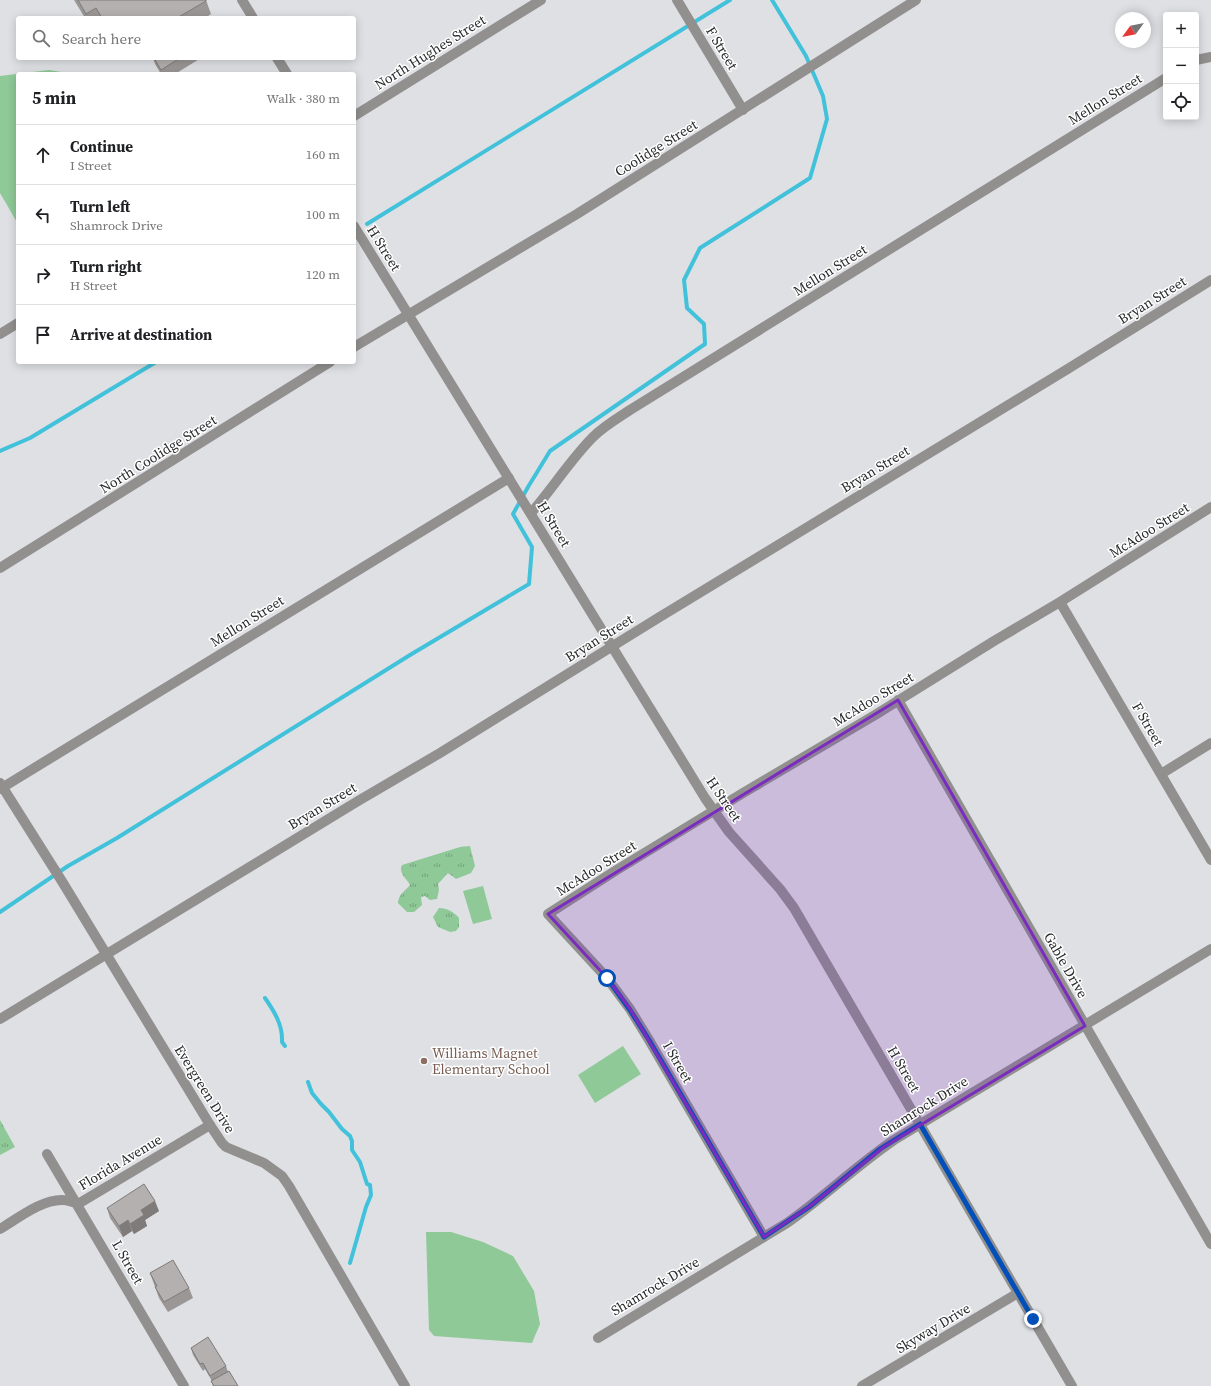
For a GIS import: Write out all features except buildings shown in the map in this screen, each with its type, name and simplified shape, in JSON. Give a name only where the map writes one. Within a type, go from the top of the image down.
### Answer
[{"type":"street","points":[[242,0],[252,16]]},
{"type":"street","name":"North Hughes Street","points":[[356,113],[541,0]]},
{"type":"street","name":"F Street","points":[[678,0],[743,110]]},
{"type":"street","name":"Coolidge Street","points":[[408,314],[577,214],[916,0]]},
{"type":"street","points":[[278,60],[286,72]]},
{"type":"street","name":"Mellon Street","points":[[529,510],[602,429],[1163,80]]},
{"type":"street","name":"H Street","points":[[356,229],[705,798],[729,832],[780,889],[794,908],[1072,1386]]},
{"type":"street","name":"Bryan Street","points":[[0,1019],[358,801],[447,749],[1211,280]]},
{"type":"street","points":[[356,346],[408,314]]},
{"type":"street","points":[[0,334],[16,324]]},
{"type":"street","name":"North Coolidge Street","points":[[0,568],[327,364]]},
{"type":"street","name":"Mellon Street","points":[[1,787],[511,482]]},
{"type":"street","name":"McAdoo Street","points":[[548,914],[714,810],[1060,602],[1211,507]]},
{"type":"street","name":"F Street","points":[[1060,602],[1211,860]]},
{"type":"street","name":"Gable Drive","points":[[898,700],[1211,1244]]},
{"type":"street","points":[[1161,774],[1211,744]]},
{"type":"street","name":"Evergreen Drive","points":[[1,787],[63,883],[222,1143],[226,1147],[251,1156],[264,1163],[282,1176],[293,1192],[404,1386]]},
{"type":"street","name":"I Street","points":[[548,914],[607,978],[630,1010],[764,1237]]},
{"type":"street","name":"Shamrock Drive","points":[[598,1338],[764,1237],[809,1207],[880,1149],[1021,1062],[1085,1026],[1211,949]]},
{"type":"street","name":"Florida Avenue","points":[[0,1229],[21,1216],[52,1201],[63,1200],[78,1204],[210,1125]]},
{"type":"street","name":"L Street","points":[[47,1154],[78,1204],[184,1386]]},
{"type":"street","name":"Skyway Drive","points":[[862,1386],[1018,1293]]},
{"type":"highlighted area","points":[[898,700],[1085,1026],[884,1147],[809,1207],[764,1237],[630,1009],[607,978],[548,914]]},
{"type":"green space","points":[[49,70],[62,72],[33,72]]},
{"type":"green space","points":[[16,74],[16,221],[0,193],[0,76]]},
{"type":"green space","points":[[470,846],[475,866],[471,873],[456,879],[448,873],[438,884],[439,890],[437,899],[430,900],[425,896],[421,897],[422,905],[414,912],[407,912],[398,903],[400,895],[410,885],[401,871],[402,865],[460,847]]},
{"type":"green space","points":[[483,886],[492,919],[473,924],[463,891]]},
{"type":"green space","points":[[439,908],[450,911],[459,918],[459,927],[456,931],[450,932],[438,927],[433,917]]},
{"type":"green space","points":[[623,1046],[641,1074],[595,1103],[578,1075]]},
{"type":"green space","points":[[0,1120],[15,1147],[0,1155]]},
{"type":"green space","points":[[426,1232],[451,1232],[483,1242],[513,1256],[534,1291],[540,1324],[532,1343],[434,1336],[429,1330]]},
{"type":"waterway","points":[[367,224],[730,0]]},
{"type":"waterway","points":[[0,912],[68,866],[117,838],[410,655],[529,584],[532,547],[513,514],[550,451],[705,344],[704,324],[687,308],[684,280],[700,248],[810,178],[827,119],[823,96],[806,56],[772,0]]},
{"type":"waterway","points":[[0,451],[30,438],[153,364]]},
{"type":"waterway","points":[[265,998],[277,1018],[281,1030],[282,1042],[285,1046]]},
{"type":"waterway","points":[[308,1082],[312,1093],[342,1129],[350,1136],[352,1141],[352,1150],[360,1162],[367,1184],[370,1185],[371,1195],[366,1207],[350,1263]]},
{"type":"place","name":"Williams Magnet Elementary School","points":[[424,1061]]},
{"type":"route","points":[[607,978],[618,992],[649,1040],[764,1237],[809,1207],[880,1149],[920,1124],[1033,1319]]}]
